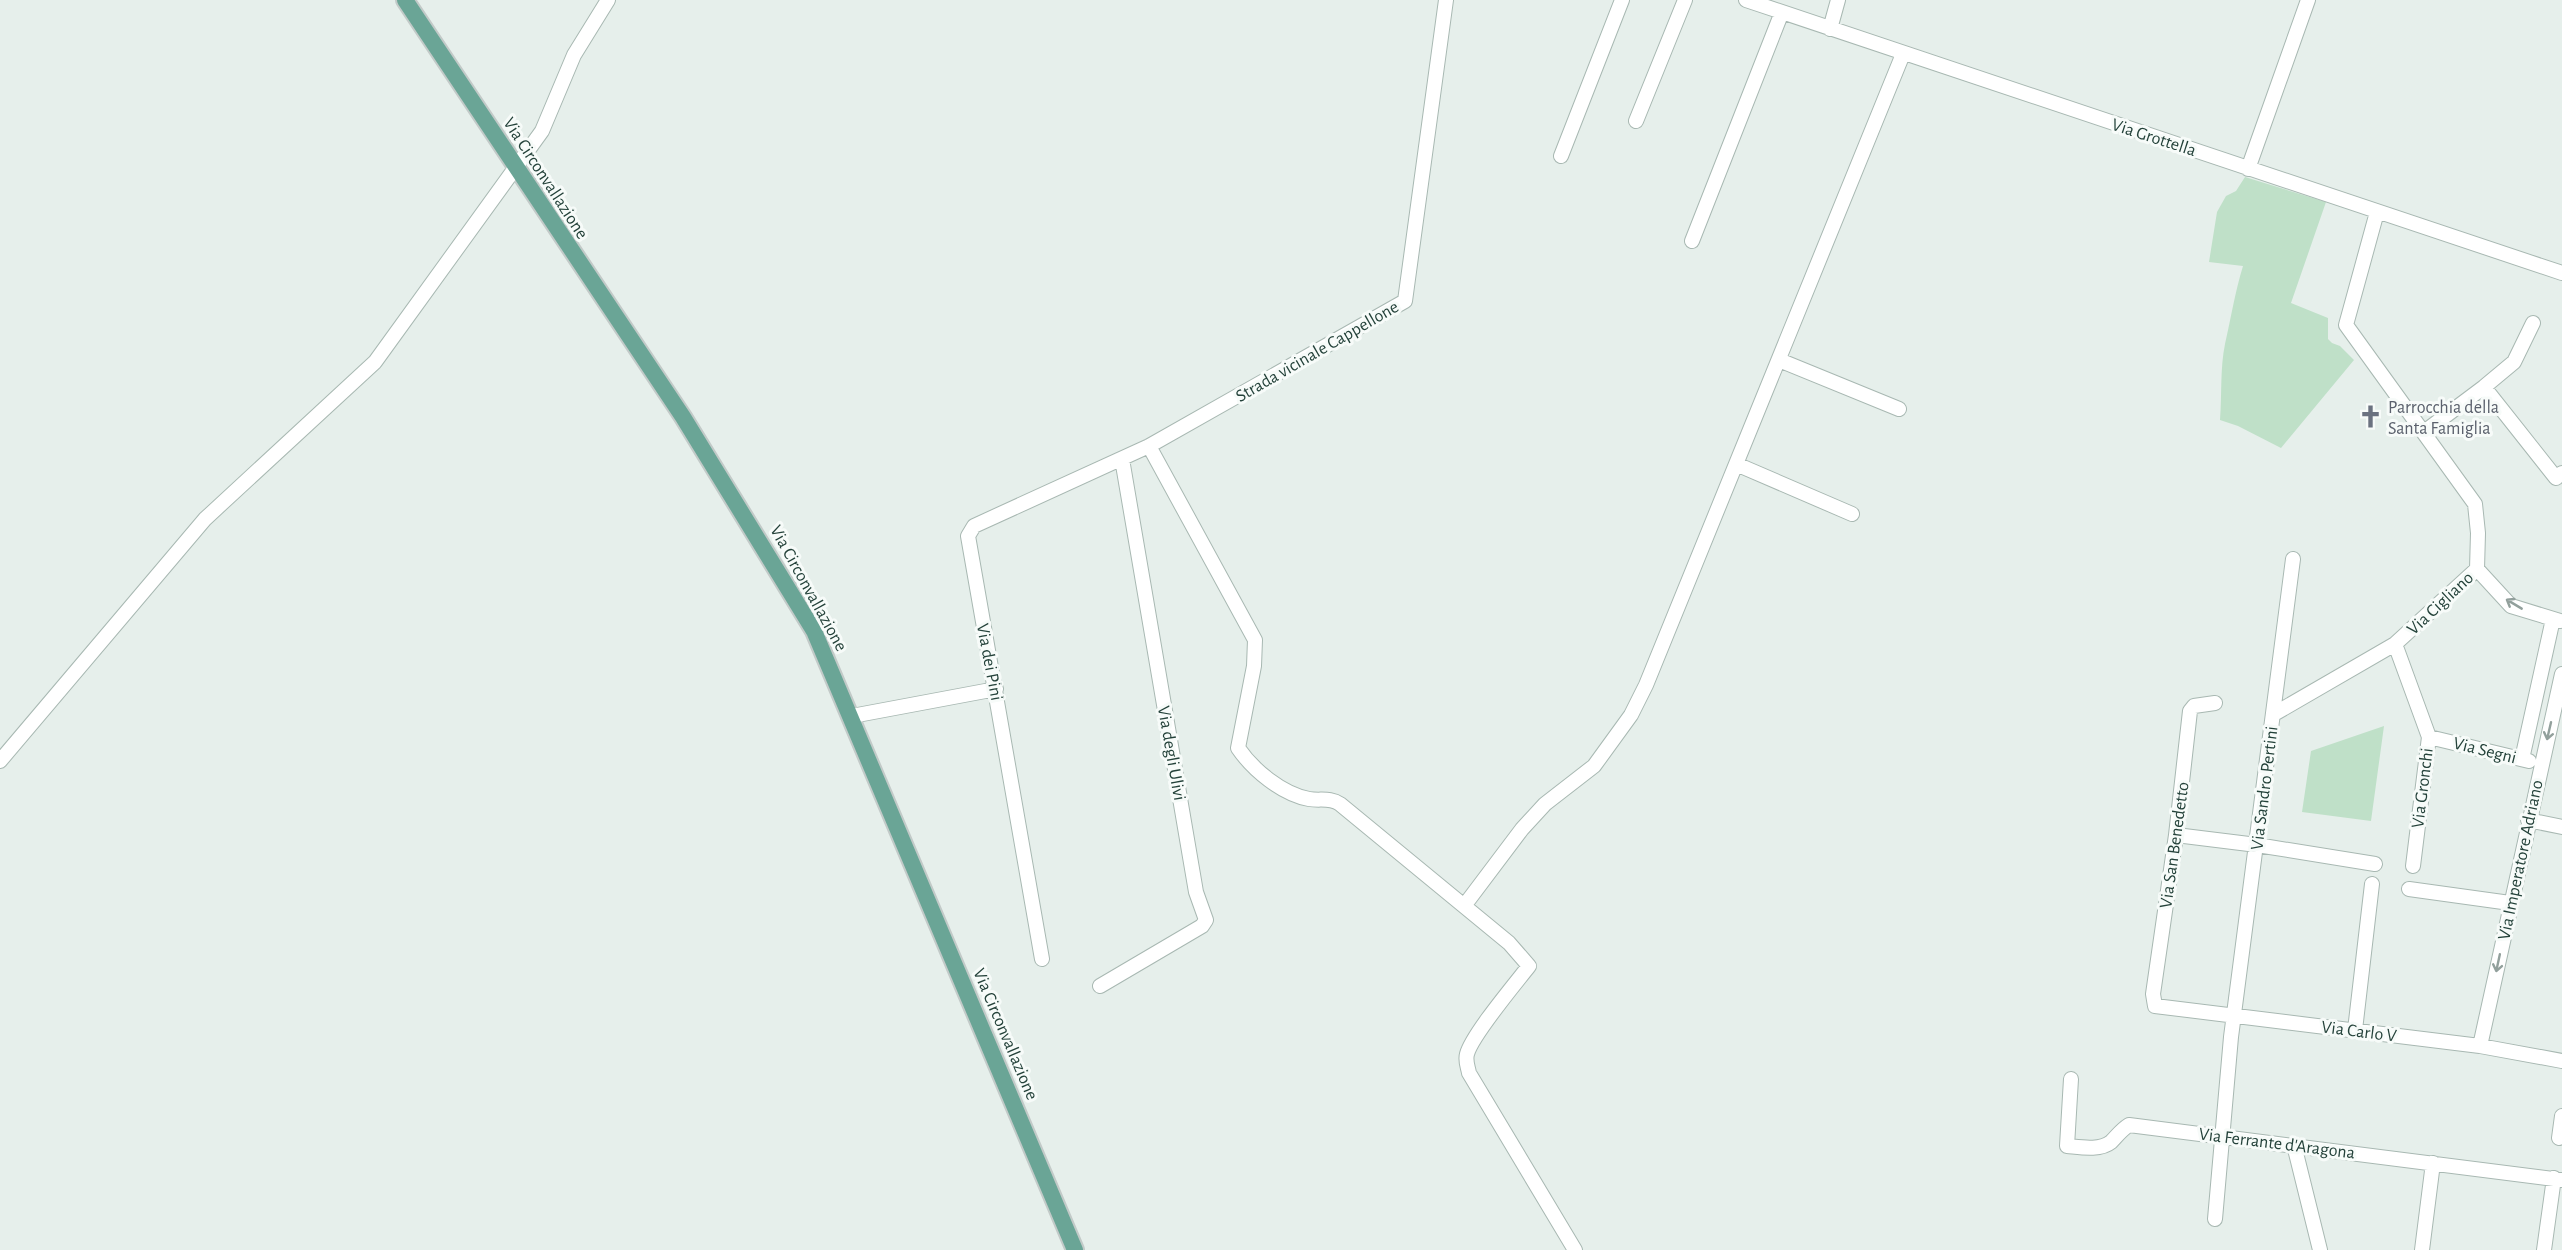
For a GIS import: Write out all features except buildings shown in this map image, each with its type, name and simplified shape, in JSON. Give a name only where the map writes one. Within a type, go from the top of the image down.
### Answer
[{"type":"main road","name":"Via Circonvallazione","points":[[405,0],[683,417],[814,631],[1075,1250]]},
{"type":"street","points":[[0,761],[205,519],[375,362],[542,131],[574,55],[608,0]]},
{"type":"street","name":"Strada vicinale Cappellone","points":[[1122,459],[1149,446],[1405,301],[1446,0]]},
{"type":"street","points":[[1561,156],[1622,0]]},
{"type":"street","points":[[1636,121],[1685,0]]},
{"type":"street","name":"Via Grottella","points":[[1746,0],[2562,273]]},
{"type":"street","points":[[1830,29],[1838,0]]},
{"type":"street","points":[[2248,169],[2308,0]]},
{"type":"street","points":[[1692,241],[1782,12]]},
{"type":"street","points":[[1464,906],[1522,829],[1545,804],[1594,766],[1631,715],[1904,54]]},
{"type":"street","name":"Via Cigliano","points":[[2274,714],[2395,644],[2477,569],[2478,533],[2475,504],[2346,325],[2377,212]]},
{"type":"street","points":[[2424,432],[2514,362],[2532,323]]},
{"type":"street","points":[[1779,360],[1899,409]]},
{"type":"street","points":[[2484,387],[2556,478],[2562,473]]},
{"type":"street","points":[[1149,446],[1254,640],[1254,666],[1238,748],[1245,757],[1283,789],[1295,796],[1312,800],[1333,799],[1340,804],[1509,943],[1529,966],[1482,1029],[1467,1054],[1469,1073],[1575,1250]]},
{"type":"street","name":"Via dei Pini","points":[[1042,959],[968,536],[974,526],[1122,459]]},
{"type":"street","name":"Via degli Ulivi","points":[[1100,986],[1202,926],[1206,920],[1196,892],[1122,459]]},
{"type":"street","points":[[1736,464],[1852,514]]},
{"type":"street","name":"Via Sandro Pertini","points":[[2215,1219],[2221,1135],[2234,1016],[2293,559]]},
{"type":"street","points":[[2477,569],[2511,606],[2558,621],[2522,759]]},
{"type":"street","name":"Via Gronchi","points":[[2395,644],[2429,737],[2413,866]]},
{"type":"street","name":"Via Imperatore Adriano","points":[[2480,1046],[2562,674]]},
{"type":"street","points":[[852,717],[996,689]]},
{"type":"street","name":"Via San Benedetto","points":[[2155,1006],[2153,994],[2176,835],[2190,711],[2194,706],[2215,703]]},
{"type":"street","name":"Via Segni","points":[[2429,737],[2541,764]]},
{"type":"street","points":[[2528,820],[2562,827]]},
{"type":"street","points":[[2176,835],[2375,864]]},
{"type":"street","points":[[2355,1030],[2372,884]]},
{"type":"street","points":[[2409,890],[2510,903]]},
{"type":"street","name":"Via Carlo V","points":[[2155,1006],[2480,1046],[2562,1061]]},
{"type":"street","name":"Via Ferrante d'Aragona","points":[[2071,1079],[2067,1146],[2086,1148],[2109,1144],[2120,1131],[2129,1125],[2558,1179]]},
{"type":"street","points":[[2559,1138],[2562,1116]]},
{"type":"street","points":[[2294,1145],[2320,1250]]},
{"type":"street","points":[[2422,1250],[2433,1163]]},
{"type":"street","points":[[2544,1250],[2558,1179]]},
{"type":"green space","points":[[2245,177],[2326,202],[2291,303],[2328,318],[2328,339],[2340,346],[2354,360],[2281,448],[2238,426],[2220,420],[2223,353],[2243,266],[2209,262],[2217,212],[2226,196],[2236,191]]},
{"type":"green space","points":[[2384,726],[2371,821],[2302,812],[2311,751]]},
{"type":"place","name":"Parrocchia della Santa Famiglia","points":[[2370,417]]}]
